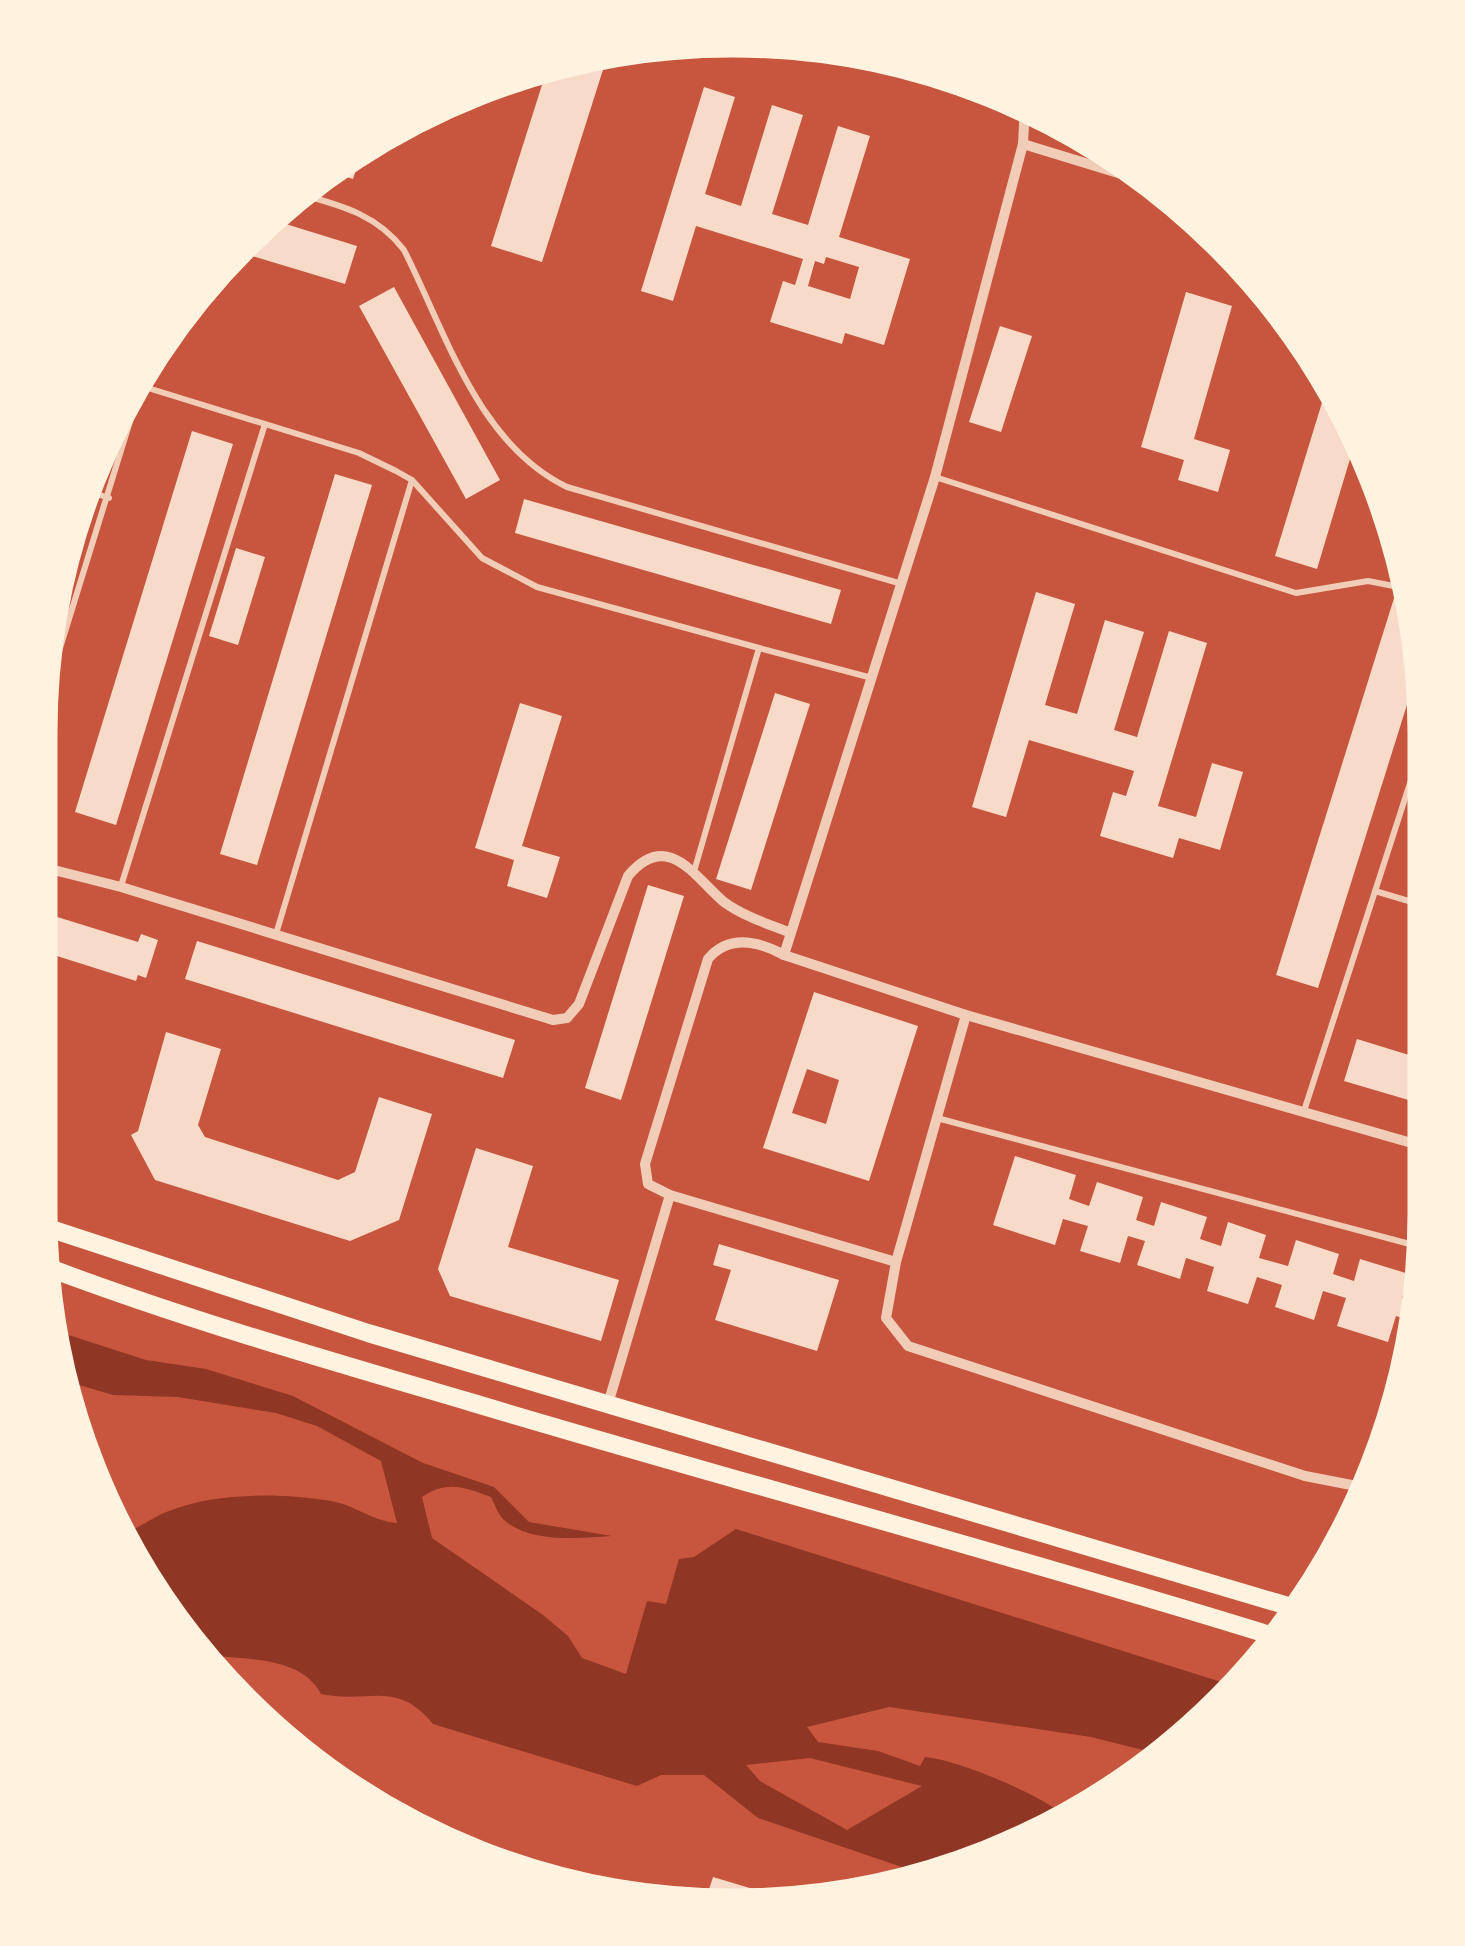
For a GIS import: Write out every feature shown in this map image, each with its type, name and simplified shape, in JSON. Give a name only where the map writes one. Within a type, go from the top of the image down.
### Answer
[{"type":"main road","points":[[55,1230],[368,1333],[1285,1605]]},
{"type":"main road","points":[[57,1271],[288,1349],[653,1457],[1027,1560],[1264,1633]]},
{"type":"street","points":[[784,954],[935,478],[1024,144],[1025,122]]},
{"type":"street","points":[[1024,144],[1112,171]]},
{"type":"street","points":[[55,870],[120,886],[275,937],[560,1021],[580,1004],[628,876],[639,862],[656,857],[694,868],[726,904],[790,932]]},
{"type":"street","points":[[896,1262],[648,1184],[645,1164],[708,959],[719,946],[736,942],[768,946],[966,1015],[1410,1143]]},
{"type":"street","points":[[966,1015],[896,1262],[886,1318],[908,1346],[1305,1476],[1353,1485]]},
{"type":"street","points":[[608,1404],[670,1194]]},
{"type":"lane","points":[[316,199],[344,207],[388,230],[404,250],[493,428],[543,476],[566,487],[903,585]]},
{"type":"lane","points":[[149,388],[359,453],[412,480],[482,558],[538,587],[872,678]]},
{"type":"lane","points":[[60,649],[130,424]]},
{"type":"lane","points":[[120,886],[265,424]]},
{"type":"lane","points":[[935,478],[1296,593],[1368,581],[1394,586]]},
{"type":"lane","points":[[275,937],[412,480]]},
{"type":"lane","points":[[99,495],[109,498]]},
{"type":"lane","points":[[694,868],[760,648]]},
{"type":"lane","points":[[1303,1112],[1410,783]]},
{"type":"lane","points":[[1375,891],[1410,901]]},
{"type":"lane","points":[[937,1118],[1409,1244]]},
{"type":"shaded area","points":[[66,1334],[146,1360],[206,1369],[293,1396],[423,1463],[494,1487],[529,1522],[612,1536],[555,1538],[526,1532],[503,1519],[491,1497],[464,1488],[440,1488],[422,1497],[432,1538],[543,1615],[568,1636],[582,1658],[626,1674],[647,1601],[666,1604],[679,1559],[694,1557],[736,1529],[1222,1682],[1145,1751],[1091,1737],[889,1707],[807,1727],[818,1742],[878,1751],[920,1766],[925,1757],[940,1760],[1020,1789],[1055,1808],[992,1839],[906,1868],[758,1818],[704,1775],[661,1775],[637,1786],[433,1724],[420,1710],[394,1697],[321,1694],[312,1682],[286,1666],[220,1656],[169,1590],[134,1529],[187,1505],[249,1496],[331,1501],[397,1523],[381,1461],[317,1426],[276,1413],[178,1397],[113,1395],[77,1384]],"holes":[[[810,1758],[922,1786],[847,1830],[760,1781],[746,1765]]]},
{"type":"building","points":[[604,67],[542,262],[491,246],[543,82]]},
{"type":"building","points":[[704,87],[735,97],[705,194],[741,206],[772,105],[803,115],[772,214],[808,225],[838,126],[870,136],[839,237],[910,259],[884,345],[845,333],[842,344],[770,322],[783,281],[795,285],[803,259],[696,226],[673,301],[641,291]],"holes":[[[826,257],[859,267],[850,299],[808,286],[815,261],[824,264]]]},
{"type":"building","points":[[285,224],[357,246],[345,284],[251,256]]},
{"type":"building","points":[[394,287],[500,480],[466,499],[359,306]]},
{"type":"building","points":[[1186,292],[1232,306],[1194,439],[1230,450],[1218,492],[1178,480],[1184,460],[1141,447]]},
{"type":"building","points":[[1000,326],[1032,336],[1001,432],[969,422]]},
{"type":"building","points":[[1323,401],[1351,457],[1317,569],[1275,556]]},
{"type":"building","points":[[192,431],[233,444],[116,825],[75,812]]},
{"type":"building","points":[[335,474],[372,485],[257,865],[220,854]]},
{"type":"building","points":[[524,499],[841,590],[831,624],[515,533]]},
{"type":"building","points":[[236,548],[265,557],[238,645],[209,636]]},
{"type":"building","points":[[1036,592],[1075,604],[1045,705],[1077,714],[1105,620],[1144,632],[1114,730],[1137,737],[1169,631],[1207,643],[1158,806],[1196,817],[1212,763],[1243,772],[1220,850],[1179,838],[1173,858],[1100,836],[1113,792],[1126,796],[1134,771],[1029,740],[1006,817],[972,807]]},
{"type":"building","points":[[1395,595],[1409,698],[1318,988],[1276,975]]},
{"type":"building","points":[[775,693],[810,704],[751,890],[716,879]]},
{"type":"building","points":[[520,703],[562,716],[522,846],[560,857],[547,898],[507,886],[514,860],[475,848]]},
{"type":"building","points":[[648,885],[684,896],[621,1100],[585,1088]]},
{"type":"building","points":[[55,916],[138,942],[141,934],[158,940],[146,978],[138,975],[136,981],[55,955]]},
{"type":"building","points":[[197,941],[515,1040],[503,1078],[185,979]]},
{"type":"building","points":[[814,992],[918,1026],[869,1181],[763,1148]],"holes":[[[807,1069],[839,1080],[826,1124],[792,1113]]]},
{"type":"building","points":[[166,1032],[221,1049],[198,1125],[205,1137],[338,1180],[355,1172],[379,1097],[432,1114],[399,1220],[350,1241],[155,1180],[131,1135],[138,1131]]},
{"type":"building","points":[[1357,1039],[1410,1055],[1410,1100],[1344,1081]]},
{"type":"building","points":[[476,1148],[533,1166],[508,1247],[619,1280],[601,1341],[450,1296],[438,1269]]},
{"type":"building","points":[[1015,1156],[1076,1175],[1069,1199],[1089,1206],[1097,1182],[1143,1197],[1136,1220],[1154,1226],[1161,1202],[1207,1217],[1200,1239],[1221,1246],[1228,1222],[1266,1235],[1259,1258],[1288,1266],[1296,1240],[1339,1254],[1333,1274],[1354,1281],[1360,1259],[1407,1273],[1401,1318],[1396,1316],[1388,1342],[1337,1326],[1346,1298],[1323,1291],[1314,1320],[1275,1307],[1282,1285],[1257,1277],[1248,1304],[1207,1291],[1214,1267],[1186,1258],[1180,1279],[1137,1265],[1145,1241],[1128,1236],[1120,1263],[1080,1251],[1088,1226],[1063,1219],[1055,1245],[993,1225]]},
{"type":"building","points":[[719,1244],[839,1280],[817,1351],[715,1320],[731,1270],[713,1265]]},
{"type":"building","points":[[713,1877],[758,1890],[732,1891],[709,1890]]}]
